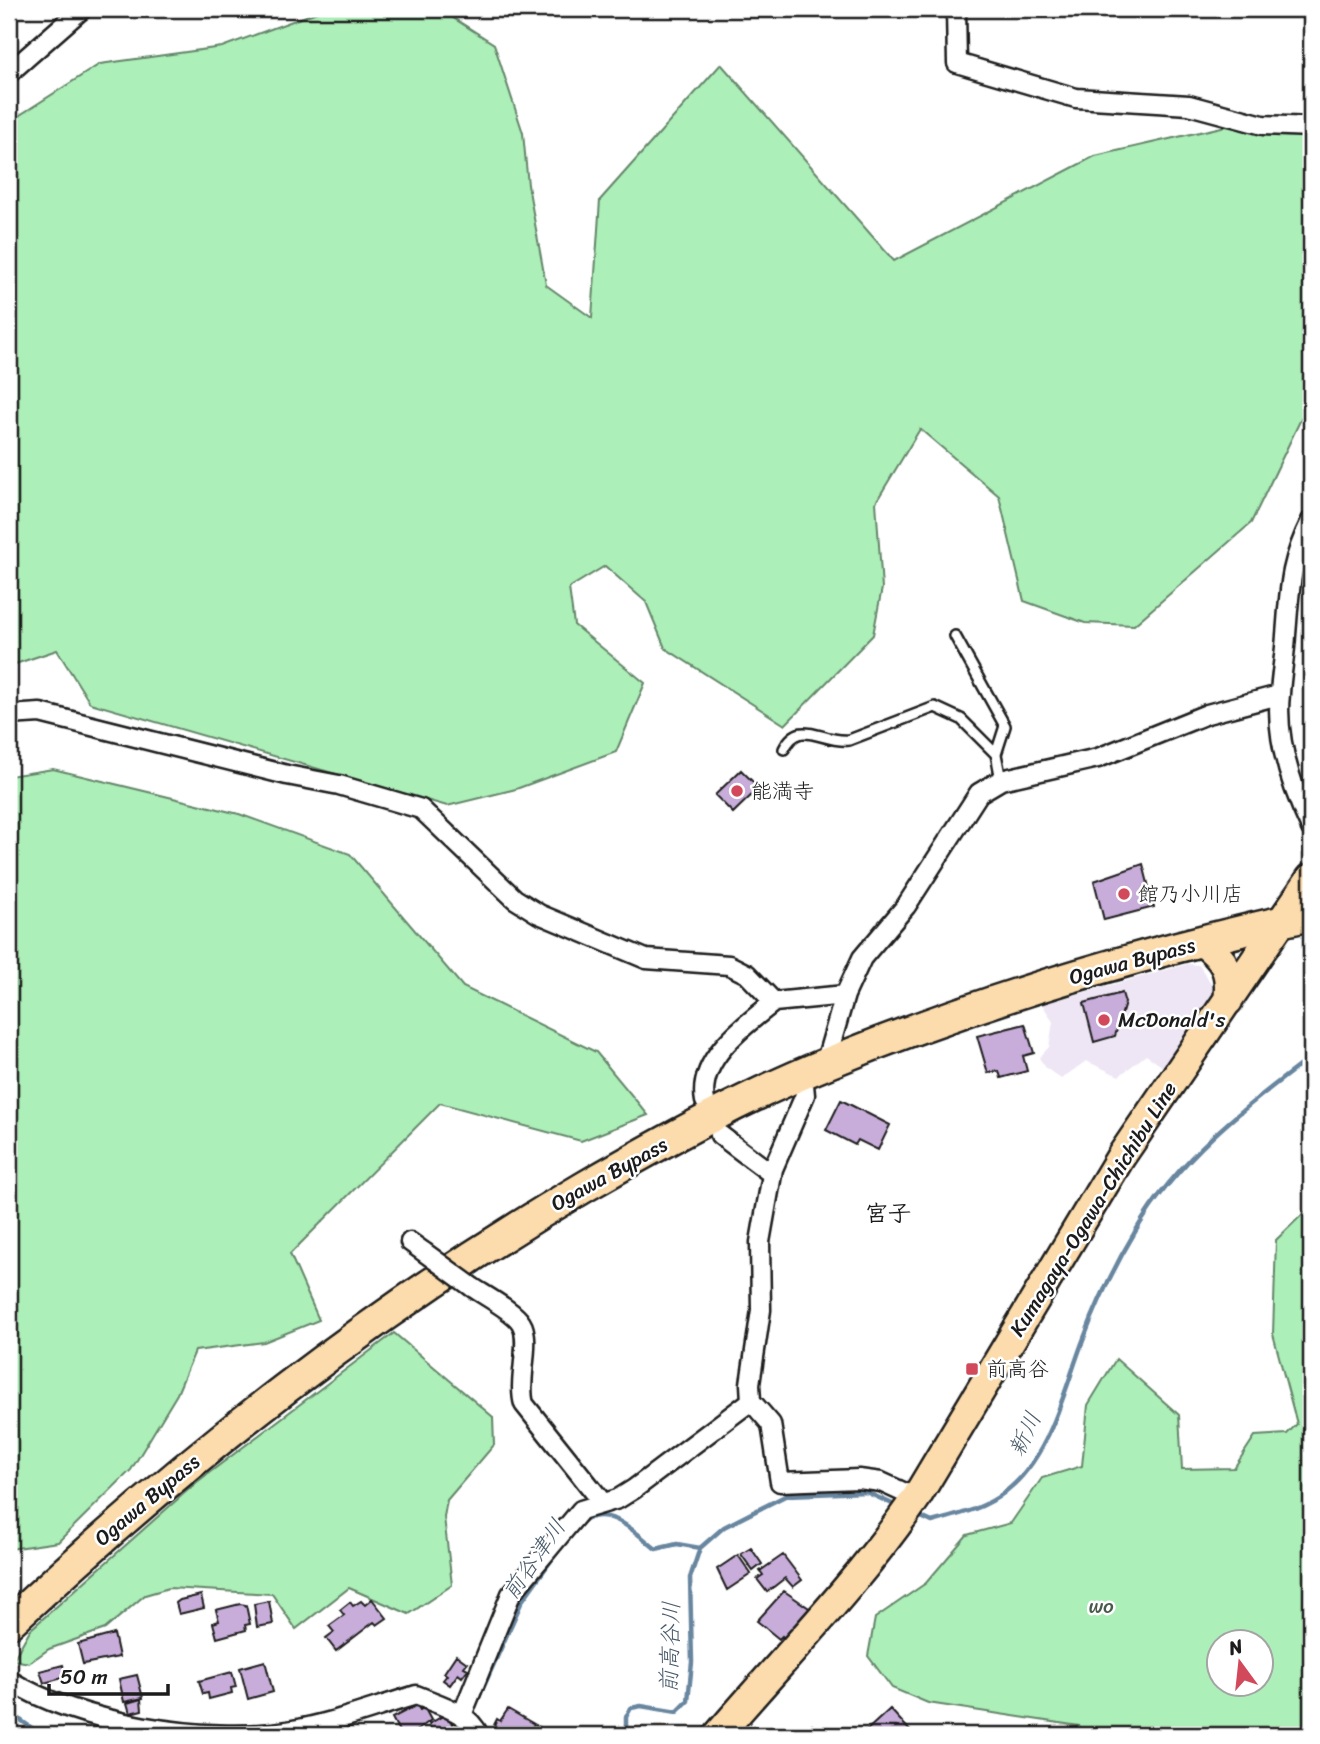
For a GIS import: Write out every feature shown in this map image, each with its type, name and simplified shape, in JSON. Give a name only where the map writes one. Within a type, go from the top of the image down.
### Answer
[{"type":"highway","name":"Ogawa Bypass","points":[[9,1623],[214,1444],[377,1318],[525,1222],[624,1164],[814,1069],[981,1005],[1086,972],[1298,918]]},
{"type":"main road","name":"Kumagaya-Ogawa-Chichibu Line","points":[[718,1735],[841,1597],[916,1498],[1120,1158],[1227,1000],[1298,918],[1311,878]]},
{"type":"main road","points":[[1202,942],[1222,958],[1227,968],[1230,983],[1227,1000]]},
{"type":"street","points":[[9,73],[82,9]]},
{"type":"street","points":[[956,9],[957,63],[1076,98],[1189,105],[1263,124],[1311,127]]},
{"type":"street","points":[[1311,521],[1296,551],[1290,577],[1279,695],[1282,740],[1298,800],[1311,828]]},
{"type":"street","points":[[916,1498],[881,1482],[870,1480],[780,1482],[771,1424],[751,1401],[750,1384],[761,1310],[760,1242],[772,1174],[845,995],[862,958],[906,906],[979,793],[1001,780],[1098,758],[1207,714],[1279,695]]},
{"type":"street","points":[[9,715],[40,713],[287,775],[339,785],[421,809],[515,899],[539,914],[646,959],[729,965],[747,974],[774,1002]]},
{"type":"street","points":[[705,1101],[704,1079],[716,1058],[749,1022],[774,1002],[845,995]]},
{"type":"street","points":[[720,1135],[772,1174]]},
{"type":"street","points":[[417,1247],[521,1321],[524,1332],[520,1391],[524,1404],[603,1503]]},
{"type":"street","points":[[462,1715],[511,1594],[573,1517],[581,1510],[618,1499],[634,1489],[751,1401]]},
{"type":"street","points":[[9,1679],[30,1693],[63,1707],[146,1729],[245,1735],[286,1732],[416,1695],[462,1715],[472,1722],[479,1735]]},
{"type":"lane","points":[[955,636],[1005,726],[996,754],[1001,780]]},
{"type":"lane","points":[[784,749],[791,736],[799,732],[836,741],[849,740],[935,707],[961,719],[996,754]]},
{"type":"shaded area","points":[[1188,964],[1199,965],[1215,990],[1163,1067],[1146,1055],[1119,1076],[1086,1061],[1061,1079],[1046,1068],[1039,1058],[1049,1047],[1053,1022],[1042,1004]]},
{"type":"green space","points":[[325,9],[439,9],[494,44],[523,133],[528,185],[546,285],[592,318],[600,200],[721,64],[894,261],[1095,156],[1226,126],[1311,132],[1311,398],[1251,523],[1134,625],[1085,623],[1024,601],[999,496],[920,429],[876,502],[882,588],[873,635],[785,725],[665,648],[646,602],[605,566],[569,588],[574,625],[645,683],[616,752],[516,789],[447,806],[90,703],[57,650],[9,666],[9,122],[100,64],[222,47]]},
{"type":"green space","points":[[53,769],[239,814],[350,854],[463,987],[596,1052],[648,1115],[581,1141],[440,1103],[290,1254],[319,1320],[264,1342],[195,1351],[177,1394],[131,1470],[58,1542],[9,1549],[9,776]]},
{"type":"green space","name":"wo","points":[[1311,1206],[1311,1735],[1091,1735],[1079,1726],[928,1703],[892,1688],[868,1656],[875,1618],[926,1583],[967,1535],[1011,1523],[1042,1478],[1082,1466],[1088,1405],[1116,1359],[1179,1415],[1182,1469],[1234,1468],[1255,1436],[1287,1434],[1297,1424],[1273,1334],[1276,1240]]},
{"type":"green space","points":[[394,1333],[493,1417],[494,1445],[447,1500],[444,1517],[452,1585],[409,1614],[349,1588],[296,1629],[272,1594],[169,1588],[145,1595],[105,1629],[49,1649],[29,1663],[13,1660],[30,1630],[197,1482]]},
{"type":"building","name":"能満寺","points":[[741,770],[759,788],[733,813],[715,795]]},
{"type":"building","name":"館乃小川店","points":[[1143,864],[1154,907],[1104,920],[1094,881]]},
{"type":"building","name":"McDonald's","points":[[1122,993],[1125,1003],[1115,1036],[1094,1042],[1084,1003]]},
{"type":"building","points":[[1025,1024],[1034,1053],[1023,1056],[1027,1071],[1001,1078],[999,1071],[988,1073],[977,1036]]},
{"type":"building","points":[[841,1100],[890,1125],[878,1150],[858,1140],[855,1145],[826,1130]]},
{"type":"building","points":[[751,1548],[762,1564],[753,1571],[741,1554]]},
{"type":"building","points":[[738,1555],[751,1574],[727,1590],[717,1569]]},
{"type":"building","points":[[783,1555],[802,1580],[793,1587],[785,1578],[767,1592],[757,1579],[763,1575],[760,1571]]},
{"type":"building","points":[[784,1591],[812,1610],[786,1640],[782,1636],[779,1639],[757,1621]]},
{"type":"building","points":[[201,1595],[204,1608],[179,1614],[176,1603]]},
{"type":"building","points":[[372,1599],[387,1618],[377,1625],[374,1622],[336,1651],[326,1638],[334,1632],[329,1626],[344,1615],[340,1610],[350,1602],[353,1606],[361,1601],[365,1605]]},
{"type":"building","points":[[269,1601],[273,1624],[257,1627],[254,1604]]},
{"type":"building","points":[[246,1605],[250,1624],[245,1625],[246,1630],[217,1638],[213,1623],[219,1621],[216,1610]]},
{"type":"building","points":[[114,1634],[119,1657],[83,1664],[78,1644]]},
{"type":"building","points":[[456,1655],[467,1663],[464,1667],[468,1669],[462,1677],[458,1674],[450,1685],[443,1680],[447,1675],[444,1673]]},
{"type":"building","points":[[265,1661],[273,1692],[248,1699],[240,1668]]},
{"type":"building","points":[[63,1665],[66,1677],[44,1683],[40,1671]]},
{"type":"building","points":[[232,1672],[236,1687],[231,1688],[232,1693],[209,1699],[208,1693],[203,1694],[199,1681]]},
{"type":"building","points":[[137,1675],[143,1698],[124,1702],[119,1679]]},
{"type":"building","points":[[141,1699],[142,1710],[130,1713],[127,1703]]},
{"type":"building","points":[[417,1705],[420,1710],[424,1707],[431,1720],[411,1735],[401,1735],[392,1718]]},
{"type":"building","points":[[508,1709],[534,1724],[527,1735],[497,1735],[501,1729],[494,1725]]},
{"type":"building","points":[[890,1709],[914,1735],[870,1735],[866,1731]]},
{"type":"building","points":[[443,1716],[449,1719],[455,1728],[443,1735],[432,1735],[429,1724]]},
{"type":"building","points":[[536,1725],[548,1732],[545,1735],[532,1732]]},
{"type":"building","points":[[812,1725],[822,1735],[803,1734]]},
{"type":"waterway","name":"新川","points":[[917,1515],[932,1522],[970,1511],[997,1498],[1021,1477],[1034,1460],[1054,1421],[1107,1283],[1152,1205],[1171,1180],[1214,1136],[1261,1095],[1311,1057]]},
{"type":"waterway","name":"前高谷川","points":[[626,1735],[626,1717],[631,1708],[641,1706],[677,1712],[688,1701],[692,1662],[690,1578],[700,1548],[724,1527],[787,1495],[866,1492],[899,1507]]},
{"type":"waterway","name":"前谷津川","points":[[581,1523],[591,1517],[611,1518],[630,1528],[656,1549],[677,1544],[700,1548]]},
{"type":"waterway","name":"前谷津川","points":[[471,1715],[522,1601],[558,1551]]},
{"type":"waterway","name":"前谷津川","points":[[9,1712],[42,1735]]},
{"type":"waterway","name":"前谷津川","points":[[459,1735],[465,1722]]},
{"type":"place","name":"能満寺","points":[[737,791]]},
{"type":"place","name":"館乃小川店","points":[[1124,894]]},
{"type":"place","name":"McDonald's","points":[[1104,1020]]},
{"type":"place","name":"前高谷","points":[[972,1369]]},
{"type":"district","name":"宮子","points":[[888,1213]]}]
